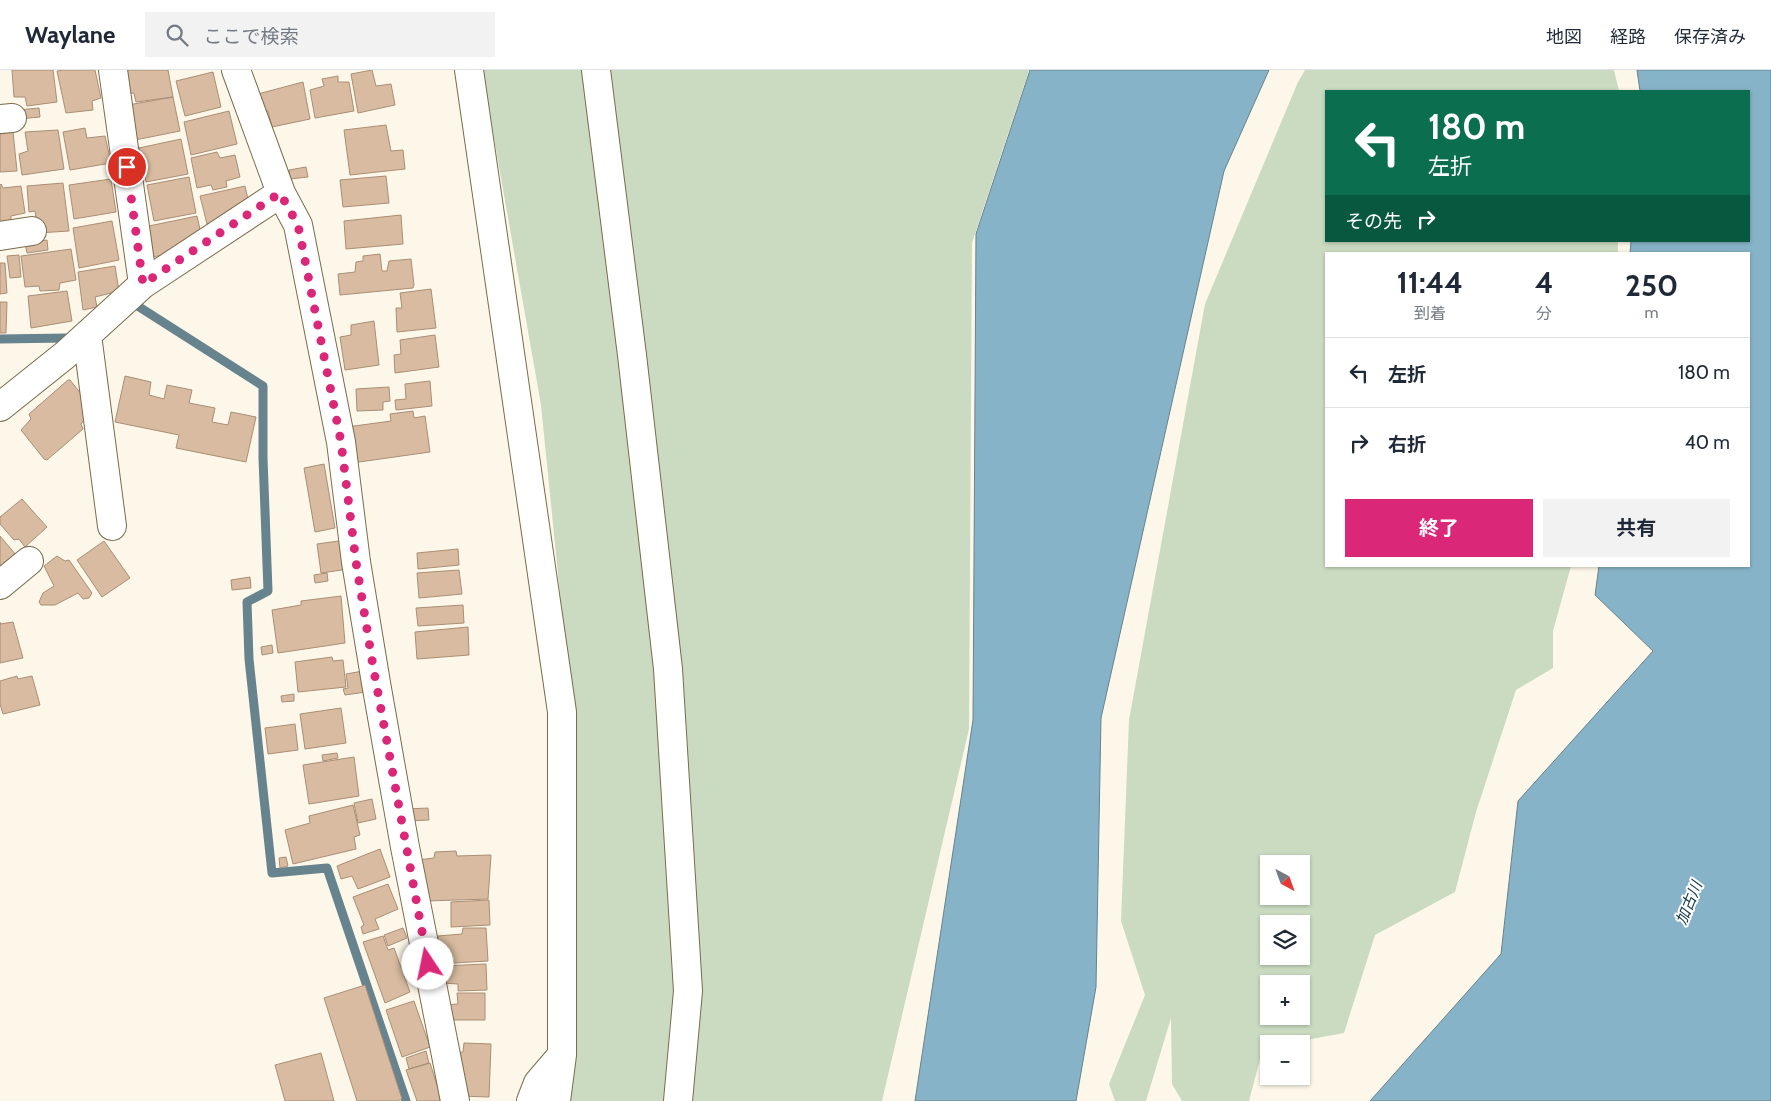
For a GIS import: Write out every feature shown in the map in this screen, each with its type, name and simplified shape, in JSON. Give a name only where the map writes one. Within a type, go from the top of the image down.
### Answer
[{"type":"street","points":[[113,70],[143,284]]},
{"type":"street","points":[[236,70],[280,193],[298,225],[341,442],[356,562],[376,683],[454,1101]]},
{"type":"street","points":[[469,70],[562,712],[562,1055],[556,1101]]},
{"type":"street","points":[[596,70],[632,355],[668,669],[688,991],[678,1101]]},
{"type":"street","points":[[0,407],[87,335],[143,284],[280,193]]},
{"type":"street","points":[[0,236],[32,231]]},
{"type":"street","points":[[87,335],[112,526]]},
{"type":"street","points":[[0,585],[29,561]]},
{"type":"street","points":[[531,1101],[538,1083],[562,1055]]},
{"type":"green space","points":[[482,70],[1029,70],[972,243],[969,729],[882,1101],[570,1101],[574,1037],[570,693],[541,405]]},
{"type":"green space","points":[[1305,70],[1614,70],[1619,90],[1325,90],[1325,242],[1618,242],[1618,252],[1325,252],[1325,567],[1571,567],[1553,631],[1553,668],[1516,690],[1476,812],[1455,892],[1375,935],[1344,1033],[1310,1039],[1310,1035],[1260,1035],[1260,1059],[1249,1101],[1182,1101],[1172,1084],[1171,1018],[1146,1101],[1115,1101],[1109,1084],[1145,995],[1121,921],[1129,720],[1205,304],[1298,82]]},
{"type":"water","points":[[1030,70],[1269,70],[1224,171],[1101,718],[1096,987],[1076,1101],[915,1101],[973,720],[976,234]]},
{"type":"water","name":"加古川","points":[[1637,70],[1771,70],[1771,1101],[1370,1101],[1501,954],[1518,801],[1653,651],[1595,595],[1599,567],[1750,567],[1750,252],[1630,252],[1631,242],[1750,242],[1750,90],[1640,90]]},
{"type":"building","points":[[12,70],[53,70],[57,102],[27,106],[25,97],[14,97]]},
{"type":"building","points":[[95,70],[101,98],[92,101],[93,110],[66,113],[57,71]]},
{"type":"building","points":[[121,70],[168,70],[173,97],[136,102],[134,93],[126,94]]},
{"type":"building","points":[[372,70],[376,86],[391,84],[395,105],[358,113],[351,74]]},
{"type":"building","points":[[213,72],[221,107],[185,116],[176,81]]},
{"type":"building","points":[[338,76],[338,82],[349,82],[354,111],[315,118],[310,90],[324,86],[322,79]]},
{"type":"building","points":[[303,82],[310,119],[272,127],[268,111],[261,111],[258,94]]},
{"type":"building","points":[[173,97],[180,131],[135,140],[128,105]]},
{"type":"building","points":[[39,108],[40,117],[18,119],[18,110]]},
{"type":"building","points":[[229,111],[237,144],[191,155],[184,122]]},
{"type":"building","points":[[386,125],[391,151],[403,150],[405,169],[350,175],[344,130]]},
{"type":"building","points":[[85,128],[87,138],[105,136],[111,163],[70,170],[63,132]]},
{"type":"building","points":[[58,130],[64,169],[22,175],[19,154],[28,151],[25,132]]},
{"type":"building","points":[[13,132],[17,171],[0,172],[0,134]]},
{"type":"building","points":[[181,139],[188,174],[146,182],[139,148]]},
{"type":"building","points":[[217,152],[220,158],[235,155],[240,177],[226,181],[227,187],[213,190],[211,185],[197,188],[191,158]]},
{"type":"building","points":[[306,167],[308,177],[290,179],[289,170]]},
{"type":"building","points":[[386,176],[389,203],[343,207],[340,180]]},
{"type":"building","points":[[189,177],[196,213],[154,221],[147,185]]},
{"type":"building","points":[[111,179],[116,212],[74,219],[69,185]]},
{"type":"building","points":[[63,183],[69,231],[38,233],[35,211],[29,212],[27,186]]},
{"type":"building","points":[[1,184],[3,188],[21,186],[25,213],[11,216],[11,221],[0,222]]},
{"type":"building","points":[[245,186],[249,204],[232,218],[207,224],[200,196]]},
{"type":"building","points":[[401,215],[403,244],[346,249],[344,221]]},
{"type":"building","points":[[197,216],[202,238],[179,243],[180,251],[153,257],[149,226]]},
{"type":"building","points":[[112,221],[119,260],[79,268],[73,228]]},
{"type":"building","points":[[47,240],[48,250],[27,253],[25,243]]},
{"type":"building","points":[[71,249],[76,280],[60,283],[59,290],[40,291],[39,286],[25,287],[21,256]]},
{"type":"building","points":[[380,254],[382,271],[387,271],[389,261],[411,259],[413,288],[340,295],[338,274],[355,272],[356,262],[363,261],[363,256]]},
{"type":"building","points":[[19,255],[21,277],[10,278],[7,256]]},
{"type":"building","points":[[0,263],[5,263],[7,293],[0,294]]},
{"type":"building","points":[[115,266],[119,291],[95,297],[97,307],[83,310],[78,272]]},
{"type":"building","points":[[431,289],[436,328],[397,332],[396,308],[402,308],[400,293]]},
{"type":"building","points":[[67,291],[72,321],[31,328],[28,296]]},
{"type":"building","points":[[0,302],[7,302],[6,333],[0,333]]},
{"type":"building","points":[[374,321],[379,365],[345,370],[340,337],[351,335],[351,325]]},
{"type":"building","points":[[435,335],[439,367],[395,373],[394,355],[401,354],[400,340]]},
{"type":"building","points":[[125,376],[151,382],[149,395],[164,399],[167,385],[192,390],[189,403],[215,408],[212,422],[228,425],[231,412],[256,417],[246,462],[176,448],[179,435],[115,422]]},
{"type":"building","points":[[70,380],[93,409],[81,424],[83,429],[47,460],[44,459],[21,430],[31,419],[29,414]]},
{"type":"building","points":[[430,381],[432,406],[396,410],[395,400],[406,399],[405,384]]},
{"type":"building","points":[[389,387],[390,401],[383,402],[383,410],[357,411],[356,389]]},
{"type":"building","points":[[413,411],[414,418],[425,416],[430,452],[352,463],[347,427],[391,421],[390,414]]},
{"type":"building","points":[[324,464],[335,528],[315,532],[304,468]]},
{"type":"building","points":[[22,499],[47,527],[25,547],[19,539],[14,540],[0,524],[0,517]]},
{"type":"building","points":[[0,536],[16,555],[0,568]]},
{"type":"building","points":[[346,540],[349,569],[321,573],[317,544]]},
{"type":"building","points":[[104,541],[130,578],[102,597],[77,560]]},
{"type":"building","points":[[458,549],[459,565],[418,569],[417,553]]},
{"type":"building","points":[[57,556],[65,561],[69,560],[92,593],[89,598],[83,599],[78,593],[55,605],[41,605],[39,602],[43,593],[54,586],[44,566]]},
{"type":"building","points":[[459,570],[462,594],[419,598],[417,573]]},
{"type":"building","points":[[327,573],[328,581],[315,583],[314,575]]},
{"type":"building","points":[[250,577],[251,588],[232,590],[231,580]]},
{"type":"building","points":[[341,596],[345,643],[278,653],[272,610],[301,605],[301,601]]},
{"type":"building","points":[[463,605],[464,623],[418,626],[416,608]]},
{"type":"building","points":[[13,622],[23,658],[0,663],[0,624]]},
{"type":"building","points":[[468,627],[469,655],[417,659],[415,632]]},
{"type":"building","points":[[272,645],[273,653],[262,655],[261,647]]},
{"type":"building","points":[[332,657],[333,661],[343,660],[346,687],[298,692],[295,662]]},
{"type":"building","points":[[363,671],[366,692],[345,695],[343,689],[348,688],[346,674]]},
{"type":"building","points":[[17,676],[18,679],[32,676],[40,705],[3,714],[0,704],[0,681]]},
{"type":"building","points":[[294,694],[294,701],[282,702],[281,696]]},
{"type":"building","points":[[341,708],[346,743],[305,749],[300,714]]},
{"type":"building","points":[[295,724],[298,750],[268,754],[265,728]]},
{"type":"building","points":[[337,753],[338,758],[323,761],[322,755]]},
{"type":"building","points":[[354,757],[359,796],[309,804],[303,765]]},
{"type":"building","points":[[372,799],[376,819],[358,823],[354,803]]},
{"type":"building","points":[[353,805],[360,835],[354,837],[356,849],[293,864],[285,830],[310,823],[309,816]]},
{"type":"building","points":[[428,808],[429,820],[407,821],[406,809]]},
{"type":"building","points":[[380,849],[390,877],[358,889],[352,876],[341,879],[337,866]]},
{"type":"building","points":[[456,851],[457,856],[491,855],[488,899],[426,901],[418,860],[434,858],[435,852]]},
{"type":"building","points":[[286,857],[288,866],[280,868],[279,858]]},
{"type":"building","points":[[388,884],[398,909],[375,919],[379,929],[363,934],[361,927],[364,925],[353,897]]},
{"type":"building","points":[[489,900],[490,925],[451,927],[451,902]]},
{"type":"building","points":[[403,928],[407,938],[388,946],[384,935]]},
{"type":"building","points":[[463,928],[486,928],[488,961],[454,963],[452,957],[439,958],[438,936],[462,934]]},
{"type":"building","points":[[383,936],[388,950],[394,948],[410,992],[385,1003],[363,942]]},
{"type":"building","points":[[486,964],[487,990],[458,991],[458,984],[443,983],[442,966]]},
{"type":"building","points":[[365,985],[402,1099],[397,1101],[357,1101],[324,998]]},
{"type":"building","points":[[457,993],[485,993],[485,1020],[444,1020],[444,1005],[458,1004]]},
{"type":"building","points":[[414,1001],[430,1047],[402,1057],[386,1010]]},
{"type":"building","points":[[464,1043],[491,1044],[489,1097],[460,1096],[453,1053],[463,1052]]},
{"type":"building","points":[[426,1051],[429,1063],[409,1069],[406,1058]]},
{"type":"building","points":[[321,1053],[334,1101],[285,1101],[275,1065]]},
{"type":"building","points":[[430,1063],[442,1101],[417,1101],[406,1070]]},
{"type":"waterway","points":[[133,303],[263,386],[263,458],[268,591],[247,602],[249,659],[272,873],[327,868],[406,1101]]},
{"type":"waterway","points":[[0,339],[67,338]]},
{"type":"route","points":[[127,167],[143,284],[280,193],[298,225],[341,442],[356,562],[373,666],[428,964]]}]
